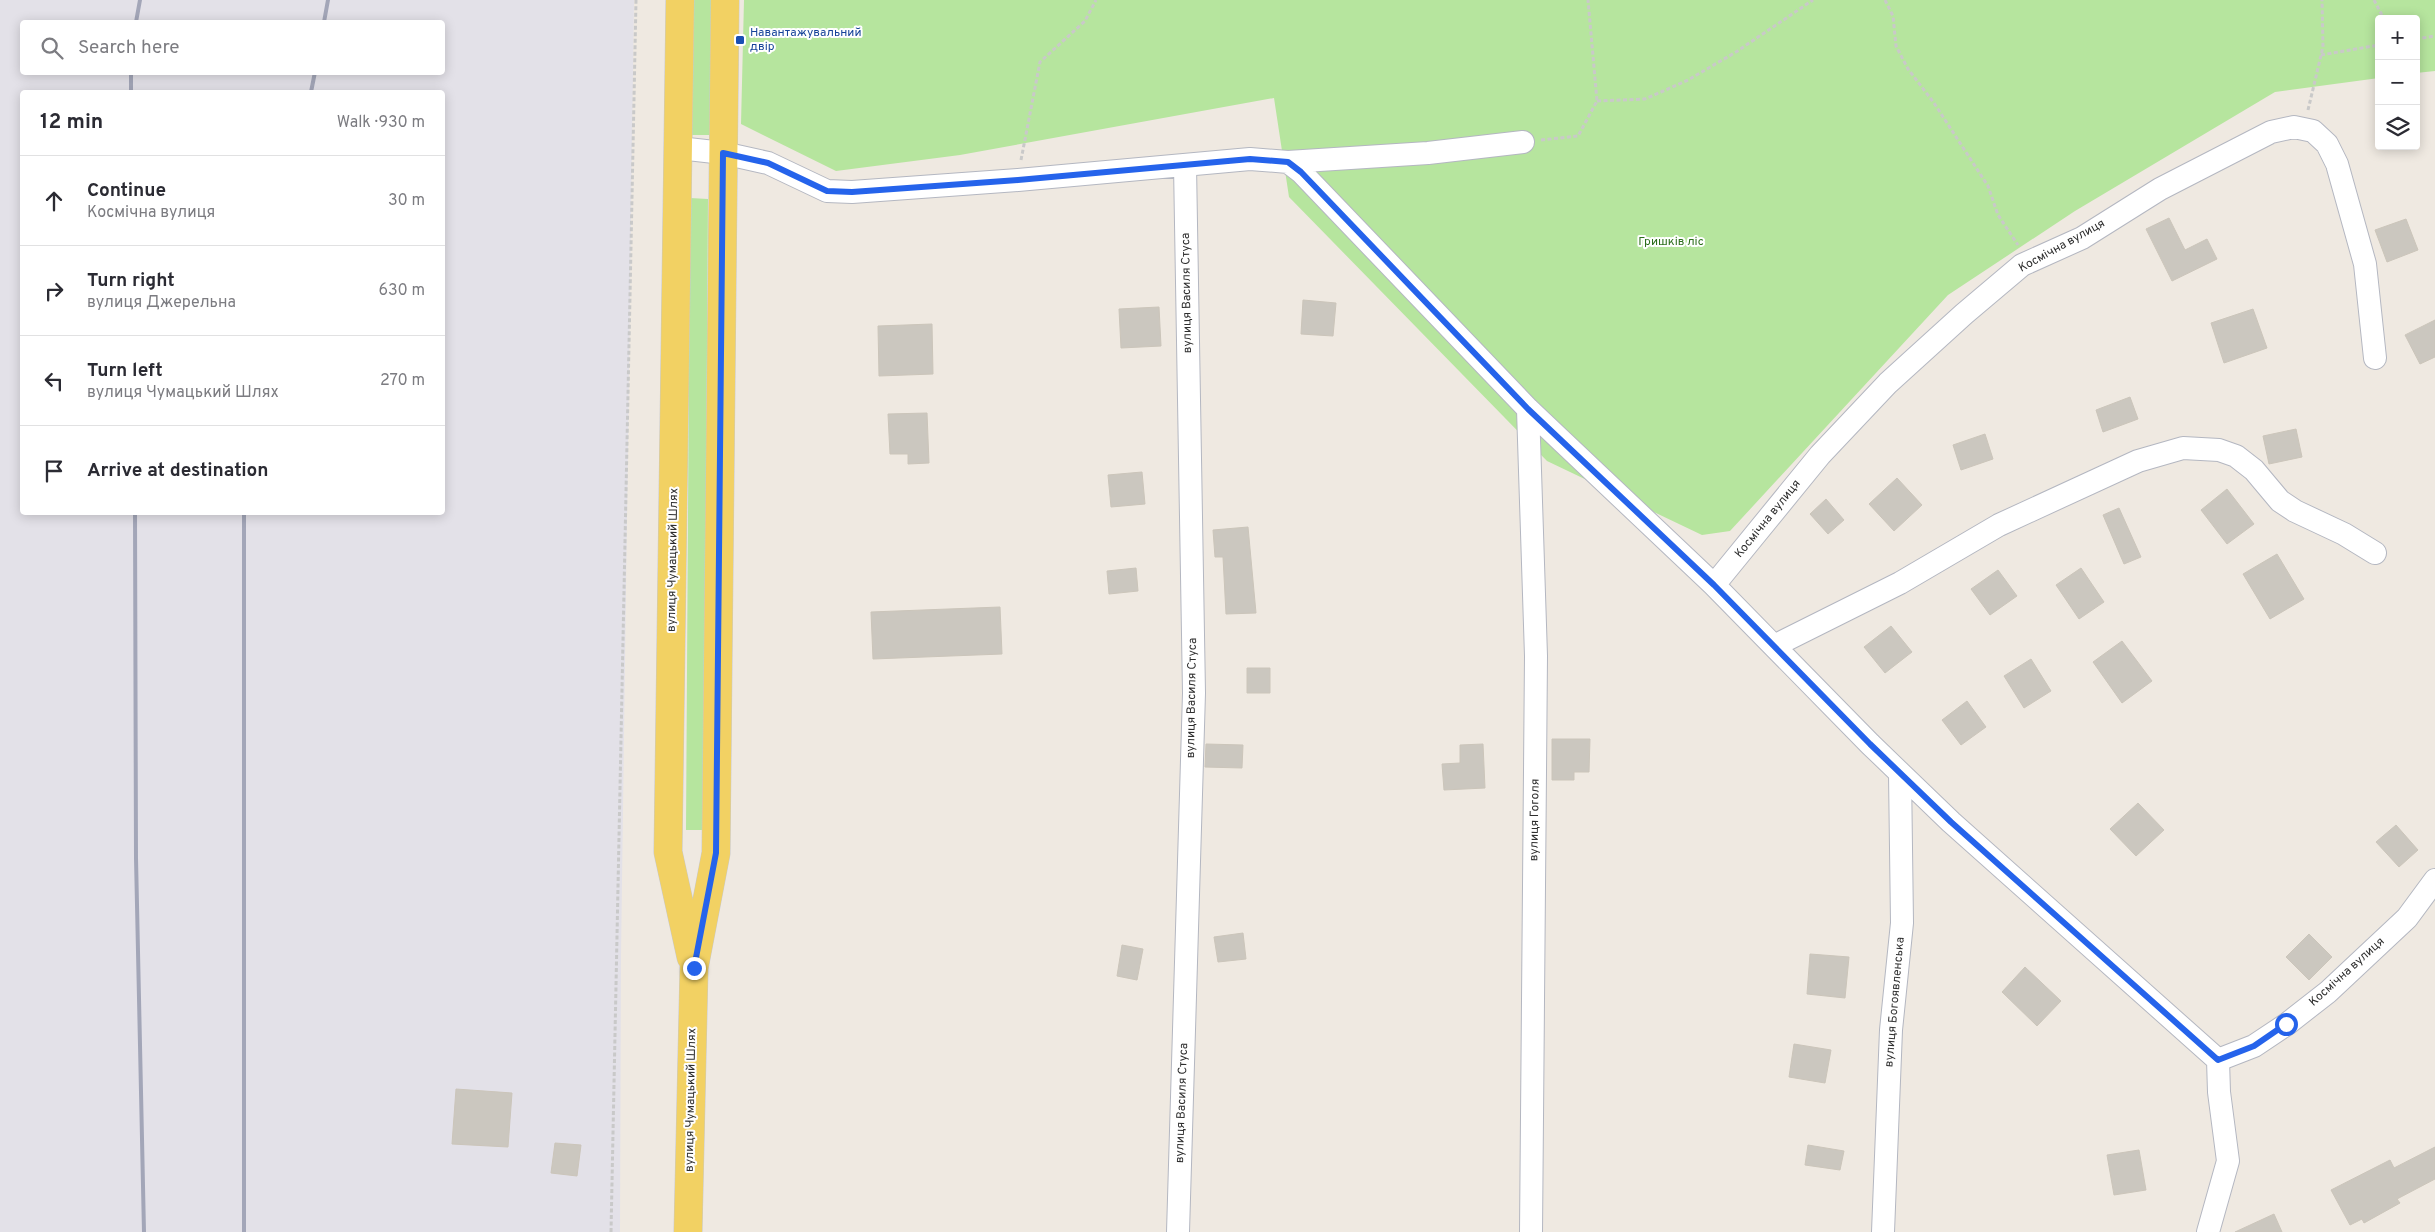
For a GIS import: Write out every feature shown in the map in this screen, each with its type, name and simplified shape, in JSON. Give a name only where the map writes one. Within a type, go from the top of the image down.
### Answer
[{"type":"main road","name":"вулиця Чумацький Шлях","points":[[680,0],[668,852],[694,968]]},
{"type":"main road","name":"вулиця Чумацький Шлях","points":[[688,1232],[694,968],[716,853],[725,0]]},
{"type":"street","name":"Космічна вулиця","points":[[1714,585],[1820,455],[1888,383],[1964,314],[2022,266],[2082,238],[2160,189],[2271,132],[2294,127],[2303,129]]},
{"type":"street","points":[[2303,129],[2313,131],[2327,144],[2337,164],[2365,264],[2376,358]]},
{"type":"street","points":[[679,148],[723,153],[768,163],[827,191],[852,192],[1018,180],[1250,159],[1288,162],[1428,154],[1523,142]]},
{"type":"street","points":[[1288,162],[1325,197],[1528,409],[1714,585],[1900,773],[1951,822],[2218,1060],[2219,1092],[2228,1161],[2208,1232]]},
{"type":"street","name":"вулиця Василя Стуса","points":[[1178,1232],[1194,693],[1185,165]]},
{"type":"street","name":"вулиця Гоголя","points":[[1528,409],[1536,656],[1531,1232]]},
{"type":"street","points":[[1774,646],[1900,583],[1999,525],[2138,461],[2183,448],[2219,450],[2236,456],[2254,470],[2280,501],[2295,511],[2344,534],[2375,553]]},
{"type":"street","name":"вулиця Богоявленська","points":[[1883,1232],[1891,1030],[1902,923],[1900,773]]},
{"type":"street","name":"Космічна вулиця","points":[[2218,1060],[2254,1046],[2328,992],[2407,918],[2435,880]]},
{"type":"path","points":[[611,1232],[636,0]]},
{"type":"path","points":[[1018,180],[1040,62],[1086,21],[1096,0]]},
{"type":"path","points":[[1523,142],[1578,136],[1597,101],[1588,0]]},
{"type":"path","points":[[1597,101],[1646,99],[1688,80],[1736,52],[1814,0]]},
{"type":"path","points":[[1885,0],[1893,16],[1896,46],[1900,54],[1988,186],[1998,215],[2030,262]]},
{"type":"path","points":[[2303,129],[2321,55],[2322,0]]},
{"type":"path","points":[[2374,0],[2382,15]]},
{"type":"path","points":[[2420,38],[2435,36]]},
{"type":"path","points":[[2321,55],[2375,46]]},
{"type":"shaded area","points":[[0,0],[634,0],[621,956],[620,1232],[0,1232]]},
{"type":"green space","points":[[694,0],[712,0],[710,135],[691,135]]},
{"type":"green space","name":"Гришків ліс","points":[[744,0],[2435,0],[2435,71],[2420,73],[2420,15],[2375,15],[2375,79],[2275,92],[2075,211],[1948,295],[1730,531],[1702,535],[1547,461],[1289,197],[1274,98],[960,155],[836,171],[741,124]]},
{"type":"green space","points":[[690,198],[708,199],[704,830],[686,830]]},
{"type":"building","points":[[2169,218],[2185,250],[2207,239],[2217,259],[2172,281],[2146,229]]},
{"type":"building","points":[[2406,219],[2418,250],[2387,262],[2375,230]]},
{"type":"building","points":[[1303,300],[1336,303],[1333,336],[1301,334]]},
{"type":"building","points":[[1159,307],[1161,346],[1121,348],[1119,309]]},
{"type":"building","points":[[2253,309],[2267,348],[2224,363],[2211,323]]},
{"type":"building","points":[[2435,320],[2435,357],[2420,364],[2405,335]]},
{"type":"building","points":[[932,324],[933,374],[879,376],[878,326]]},
{"type":"building","points":[[2130,397],[2138,419],[2103,432],[2096,410]]},
{"type":"building","points":[[927,413],[929,463],[908,464],[908,454],[890,454],[888,414]]},
{"type":"building","points":[[2296,429],[2302,457],[2269,464],[2263,436]]},
{"type":"building","points":[[1985,434],[1993,459],[1961,470],[1953,445]]},
{"type":"building","points":[[1142,472],[1145,504],[1111,507],[1108,475]]},
{"type":"building","points":[[1897,478],[1922,505],[1894,531],[1869,504]]},
{"type":"building","points":[[2227,489],[2254,524],[2227,544],[2201,510]]},
{"type":"building","points":[[1826,499],[1844,520],[1828,534],[1810,514]]},
{"type":"building","points":[[2119,508],[2141,557],[2124,564],[2103,515]]},
{"type":"building","points":[[1248,527],[1256,613],[1226,614],[1223,557],[1215,557],[1213,530]]},
{"type":"building","points":[[2277,554],[2304,599],[2270,619],[2243,574]]},
{"type":"building","points":[[1136,568],[1138,591],[1109,594],[1107,571]]},
{"type":"building","points":[[2081,568],[2104,602],[2079,619],[2056,585]]},
{"type":"building","points":[[1998,570],[2017,596],[1990,615],[1971,589]]},
{"type":"building","points":[[1000,607],[1002,654],[873,659],[871,612]]},
{"type":"building","points":[[1891,626],[1912,652],[1885,673],[1864,647]]},
{"type":"building","points":[[2122,641],[2152,681],[2122,703],[2093,662]]},
{"type":"building","points":[[2031,659],[2051,691],[2024,708],[2004,676]]},
{"type":"building","points":[[1247,668],[1270,668],[1270,693],[1247,693]]},
{"type":"building","points":[[1967,701],[1986,727],[1961,745],[1942,720]]},
{"type":"building","points":[[1552,739],[1590,739],[1589,772],[1574,772],[1574,780],[1552,780]]},
{"type":"building","points":[[1206,744],[1243,745],[1242,768],[1205,767]]},
{"type":"building","points":[[1483,744],[1485,788],[1444,790],[1442,764],[1460,763],[1460,745]]},
{"type":"building","points":[[2138,803],[2164,830],[2136,856],[2110,829]]},
{"type":"building","points":[[2396,825],[2418,850],[2399,867],[2376,842]]},
{"type":"building","points":[[1243,933],[1246,959],[1218,962],[1214,937]]},
{"type":"building","points":[[2309,934],[2332,957],[2309,980],[2286,957]]},
{"type":"building","points":[[1122,945],[1143,949],[1137,980],[1117,976]]},
{"type":"building","points":[[1810,954],[1849,957],[1845,998],[1807,994]]},
{"type":"building","points":[[2025,967],[2061,1001],[2037,1026],[2002,992]]},
{"type":"building","points":[[1794,1044],[1831,1050],[1825,1083],[1789,1077]]},
{"type":"building","points":[[456,1089],[512,1093],[508,1147],[452,1144]]},
{"type":"building","points":[[555,1143],[581,1145],[577,1176],[551,1173]]},
{"type":"building","points":[[1808,1145],[1844,1151],[1840,1170],[1805,1165]]},
{"type":"building","points":[[2435,1147],[2435,1179],[2397,1199],[2400,1203],[2364,1223],[2362,1219],[2350,1225],[2331,1190],[2390,1160],[2394,1168]]},
{"type":"building","points":[[2139,1150],[2146,1190],[2114,1195],[2107,1155]]},
{"type":"building","points":[[2274,1214],[2282,1232],[2235,1232]]},
{"type":"railway","points":[[136,20],[140,0]]},
{"type":"railway","points":[[324,20],[328,0]]},
{"type":"railway","points":[[131,75],[131,90]]},
{"type":"railway","points":[[311,90],[314,75]]},
{"type":"railway","points":[[135,515],[136,858],[144,1232]]},
{"type":"railway","points":[[244,515],[244,1232]]},
{"type":"place","name":"Навантажувальний двір","points":[[740,40]]},
{"type":"route","points":[[694,968],[716,853],[723,153],[768,163],[827,191],[852,192],[1018,180],[1250,159],[1288,162],[1301,172],[1528,409],[1714,585],[1870,744],[1951,822],[2218,1060],[2254,1046],[2286,1024]]}]
